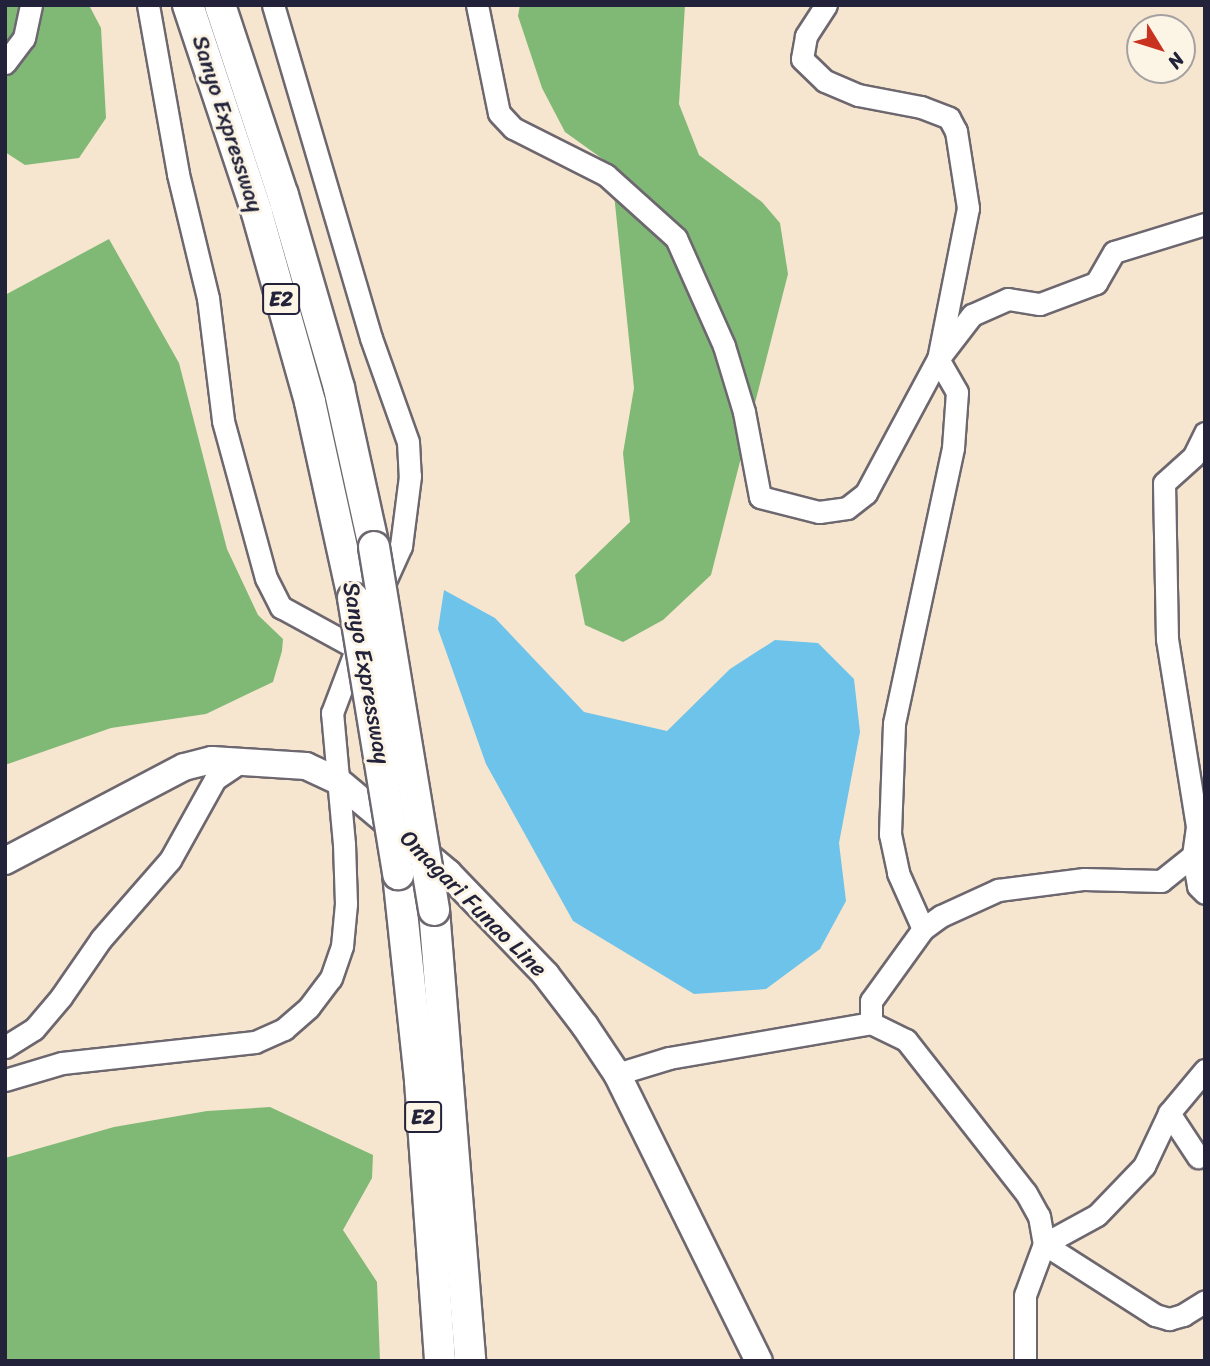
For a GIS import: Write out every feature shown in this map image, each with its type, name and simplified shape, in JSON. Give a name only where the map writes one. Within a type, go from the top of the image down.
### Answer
[{"type":"highway","name":"Sanyo Expressway","points":[[187,5],[271,263],[310,402],[353,598],[398,874],[420,1081],[440,1361]]},
{"type":"highway","name":"Sanyo Expressway","points":[[220,5],[283,195],[339,388],[374,547],[434,910],[470,1361]]},
{"type":"main road","name":"Omagari Funao Line","points":[[5,861],[184,767],[243,760],[306,766],[338,780],[448,873],[546,975],[617,1074],[759,1361]]},
{"type":"street","points":[[5,63],[24,38],[31,5]]},
{"type":"street","points":[[148,5],[178,174],[208,298],[223,421],[266,578],[281,607],[356,648]]},
{"type":"street","points":[[5,1080],[62,1063],[255,1042],[284,1028],[309,1007],[331,978],[342,946],[346,904],[332,713],[356,648],[401,546],[410,476],[408,442],[371,338],[274,5]]},
{"type":"street","points":[[477,5],[499,113],[513,128],[606,175],[676,238],[724,346],[744,412],[760,497],[819,512],[847,508],[866,493],[938,359],[972,314],[1008,299],[1040,304],[1096,283],[1114,252],[1205,224]]},
{"type":"street","points":[[827,5],[806,36],[802,60],[825,80],[858,94],[920,107],[948,118],[956,131],[968,208],[938,359],[957,392],[953,449],[894,724],[890,834],[898,873],[923,929]]},
{"type":"street","points":[[1205,433],[1194,456],[1164,483],[1167,639],[1197,827],[1198,886],[1205,893]]},
{"type":"street","points":[[5,1047],[34,1029],[61,997],[101,939],[170,860],[215,779],[243,760]]},
{"type":"street","points":[[871,1023],[872,1001],[923,929],[998,890],[1084,879],[1161,881],[1199,851]]},
{"type":"street","points":[[617,1074],[669,1058],[871,1023],[906,1040],[922,1055],[1026,1193],[1039,1216],[1044,1244],[1025,1295],[1025,1361]]},
{"type":"street","points":[[1044,1244],[1097,1215],[1144,1166],[1169,1113],[1205,1070]]},
{"type":"street","points":[[1169,1113],[1198,1157]]},
{"type":"street","points":[[1044,1244],[1155,1315],[1176,1317],[1205,1301]]},
{"type":"green space","points":[[5,5],[89,5],[101,28],[106,118],[79,158],[25,165],[5,152]]},
{"type":"green space","points":[[520,5],[685,5],[679,104],[699,155],[762,202],[780,223],[788,274],[711,575],[663,620],[623,642],[585,625],[575,575],[630,522],[623,453],[634,388],[611,165],[565,132],[542,88],[518,16]]},
{"type":"green space","points":[[109,239],[179,363],[227,549],[258,615],[283,639],[282,651],[273,682],[206,714],[111,728],[5,765],[5,295]]},
{"type":"green space","points":[[270,1107],[373,1155],[372,1178],[343,1230],[377,1282],[380,1361],[5,1361],[5,1158],[114,1127],[207,1111]]},
{"type":"water","points":[[444,590],[495,618],[584,712],[667,731],[730,669],[775,640],[818,643],[854,679],[860,732],[839,843],[846,901],[820,949],[766,989],[694,994],[573,921],[486,764],[438,629]]}]
